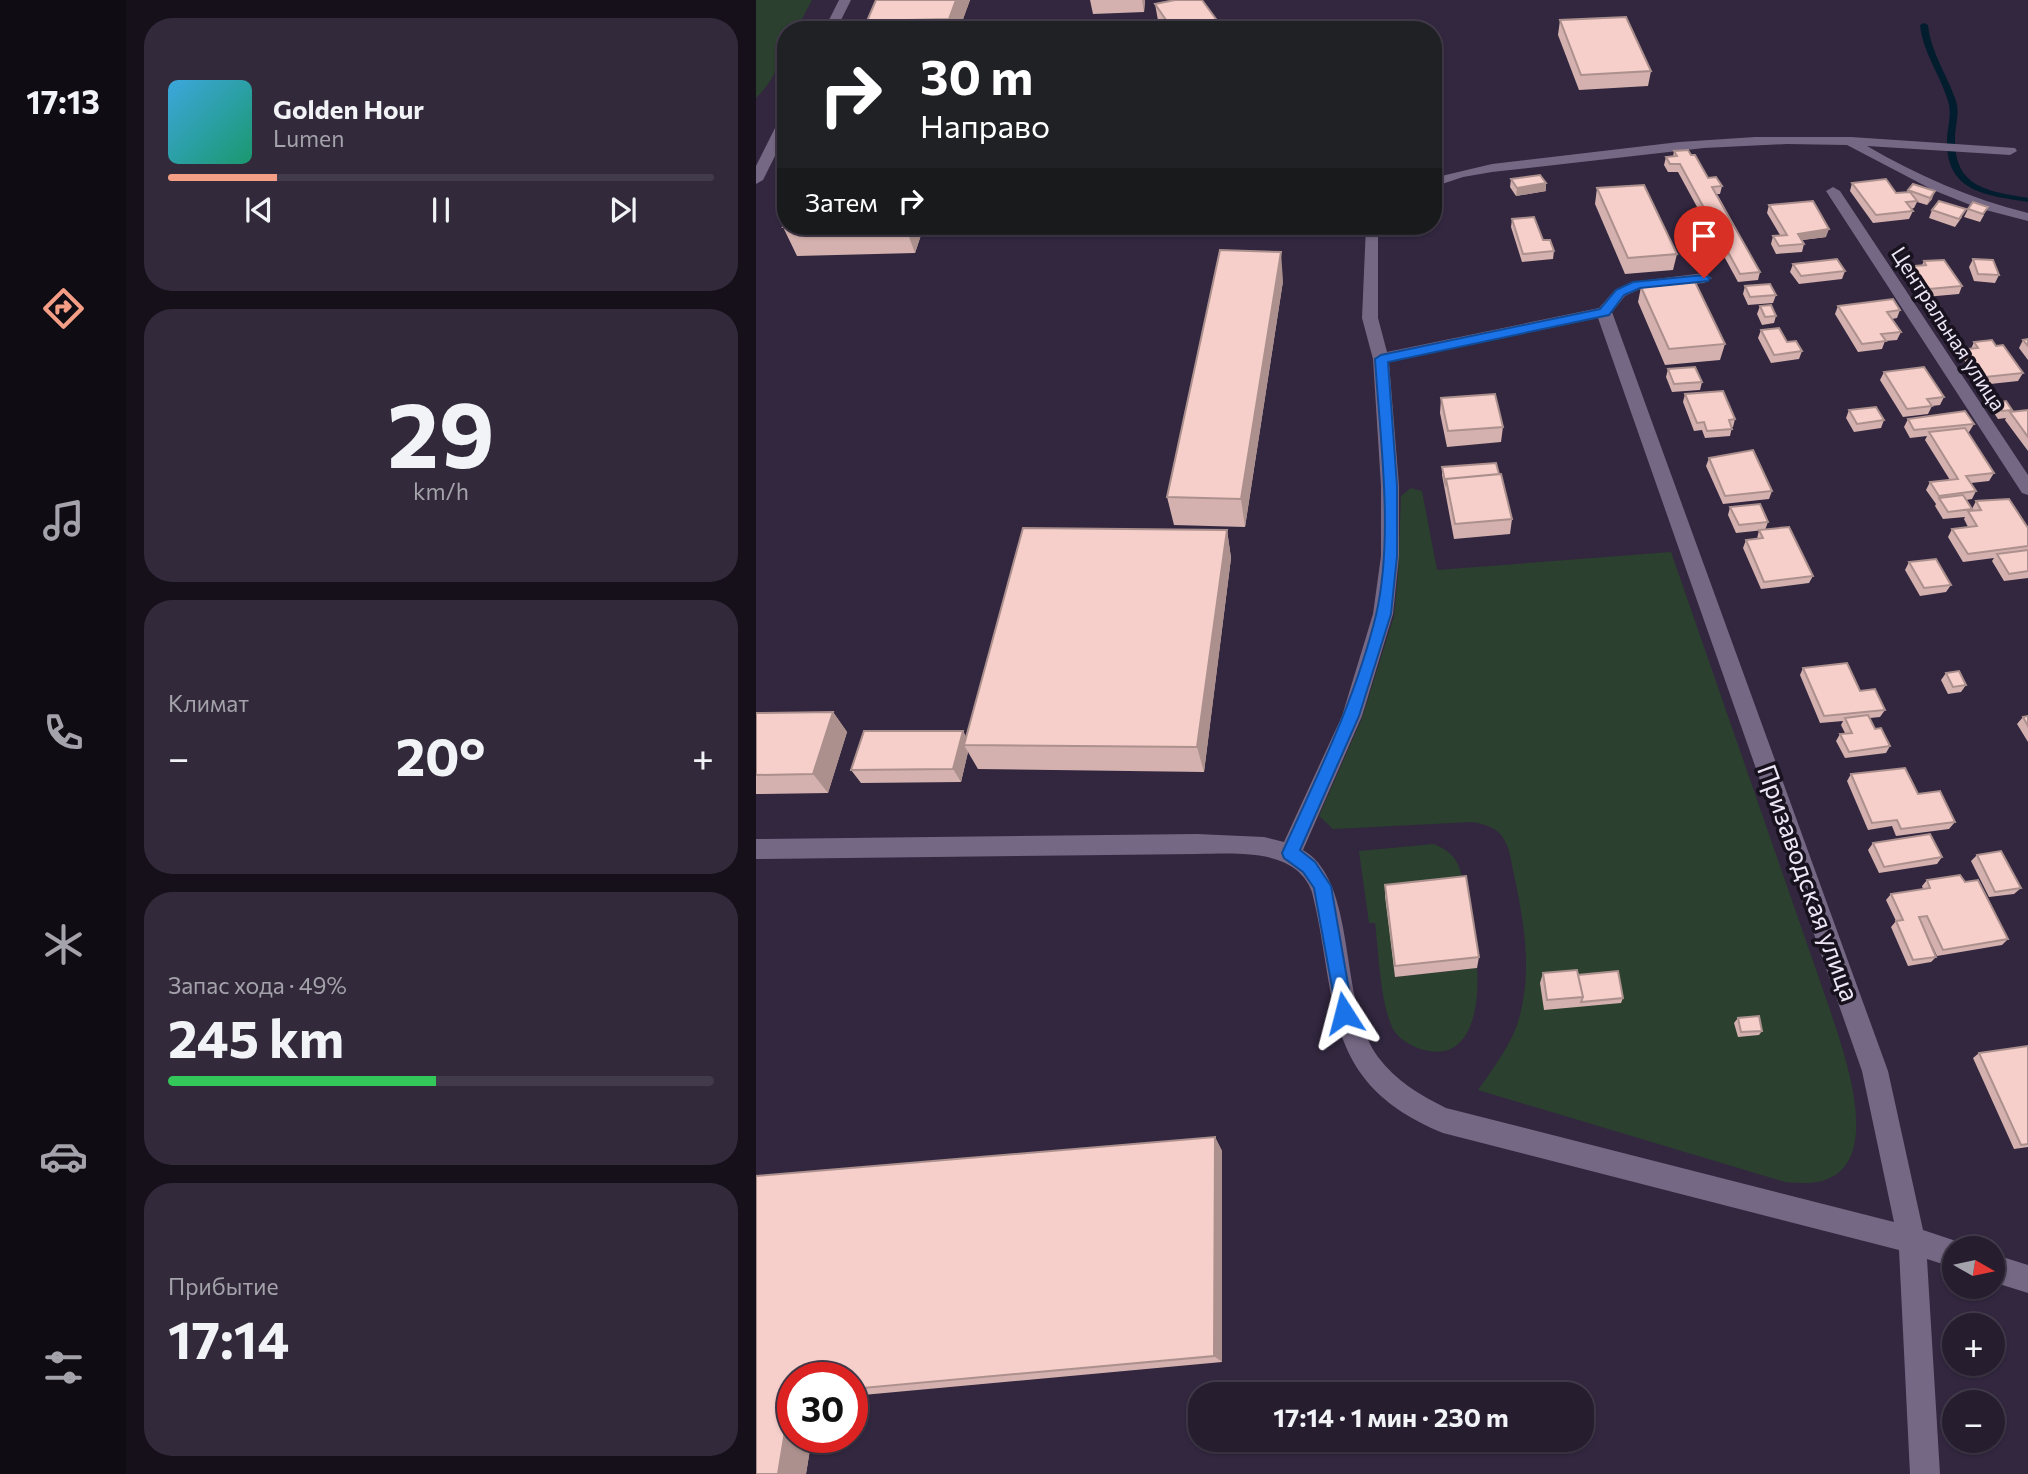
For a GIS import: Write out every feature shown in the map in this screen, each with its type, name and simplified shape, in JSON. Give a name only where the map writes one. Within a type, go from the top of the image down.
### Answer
[{"type":"street","points":[[835,21],[845,0]]},
{"type":"street","points":[[756,151],[777,136]]},
{"type":"street","points":[[756,180],[777,137]]},
{"type":"street","points":[[1442,179],[1499,168],[1632,151],[1755,141],[1850,141],[2010,151]]},
{"type":"street","points":[[1850,141],[1945,189],[2003,211],[2028,217]]},
{"type":"street","name":"Центральная улица","points":[[1833,191],[2028,489]]},
{"type":"street","points":[[1290,853],[1352,716],[1383,614],[1390,556],[1390,486],[1381,359],[1370,318],[1371,235]]},
{"type":"street","points":[[1381,359],[1604,312],[1620,293],[1637,285],[1704,278]]},
{"type":"street","name":"Призаводская улица","points":[[1604,312],[1875,1070],[1912,1240],[1925,1474]]},
{"type":"street","points":[[756,849],[1177,845],[1265,847],[1290,853],[1309,867],[1322,886],[1344,1013],[1362,1059],[1387,1088],[1417,1109],[1443,1120],[1912,1240],[1942,1250]]},
{"type":"street","points":[[2006,1272],[2028,1279]]},
{"type":"green space","points":[[756,0],[812,0],[801,21],[777,21],[777,69],[756,98]]},
{"type":"green space","points":[[1411,488],[1422,491],[1437,570],[1671,552],[1843,1051],[1855,1104],[1856,1130],[1852,1153],[1841,1170],[1822,1181],[1785,1182],[1478,1090],[1513,1035],[1520,1015],[1526,980],[1521,910],[1510,854],[1504,839],[1491,827],[1472,822],[1333,829],[1319,816],[1362,718],[1394,616],[1401,496]]},
{"type":"green space","points":[[1434,844],[1453,856],[1464,888],[1395,977],[1477,968],[1478,983],[1469,1029],[1461,1041],[1450,1049],[1436,1052],[1411,1045],[1393,1029],[1383,992],[1375,923],[1369,923],[1359,851]]},
{"type":"building","points":[[876,0],[956,0],[949,19],[867,21]]},
{"type":"building","points":[[1175,0],[1202,0],[1217,21],[1167,21],[1155,4]]},
{"type":"building","points":[[1626,17],[1651,71],[1581,75],[1560,20]]},
{"type":"building","points":[[1688,150],[1691,155],[1695,155],[1708,178],[1716,177],[1722,186],[1712,187],[1760,272],[1740,274],[1680,164],[1670,164],[1666,157],[1677,156],[1674,151]]},
{"type":"building","points":[[1540,175],[1546,183],[1517,188],[1511,179]]},
{"type":"building","points":[[1886,179],[1896,193],[1910,192],[1917,201],[1906,202],[1913,211],[1876,215],[1852,183]]},
{"type":"building","points":[[1913,184],[1935,191],[1930,198],[1908,190]]},
{"type":"building","points":[[1644,185],[1677,254],[1628,258],[1597,188]]},
{"type":"building","points":[[1813,201],[1829,229],[1798,234],[1804,244],[1779,246],[1773,236],[1787,235],[1769,205]]},
{"type":"building","points":[[1939,201],[1966,209],[1959,219],[1932,210]]},
{"type":"building","points":[[1973,202],[1988,207],[1983,214],[1968,209]]},
{"type":"building","points":[[1534,217],[1543,240],[1550,240],[1554,251],[1523,254],[1512,219]]},
{"type":"building","points":[[1220,250],[1281,252],[1241,499],[1167,497]]},
{"type":"building","points":[[1837,259],[1845,271],[1801,276],[1793,264]]},
{"type":"building","points":[[1973,259],[1993,260],[1999,275],[1978,274]]},
{"type":"building","points":[[1944,260],[1962,286],[1929,289],[1913,266],[1926,265],[1924,261]]},
{"type":"building","points":[[1695,282],[1725,344],[1669,349],[1641,287]]},
{"type":"building","points":[[1770,284],[1776,295],[1750,297],[1745,286]]},
{"type":"building","points":[[1893,299],[1900,310],[1887,312],[1901,332],[1881,334],[1886,341],[1862,344],[1838,306]]},
{"type":"building","points":[[1771,305],[1776,316],[1765,317],[1760,306]]},
{"type":"building","points":[[1779,328],[1787,342],[1796,341],[1802,351],[1774,355],[1761,330]]},
{"type":"building","points":[[1992,340],[1996,346],[2003,345],[2023,373],[1985,377],[1966,349],[1978,348],[1974,342]]},
{"type":"building","points":[[1695,367],[1702,382],[1674,384],[1668,369]]},
{"type":"building","points":[[1924,367],[1944,397],[1927,399],[1932,406],[1907,409],[1884,372]]},
{"type":"building","points":[[1723,391],[1735,419],[1729,420],[1732,429],[1707,431],[1704,422],[1697,423],[1685,394]]},
{"type":"building","points":[[1495,394],[1503,427],[1448,431],[1441,398]]},
{"type":"building","points":[[2006,401],[2012,410],[2002,411],[1997,403]]},
{"type":"building","points":[[1876,407],[1884,420],[1857,424],[1849,410]]},
{"type":"building","points":[[2028,410],[2028,437],[2010,412]]},
{"type":"building","points":[[1965,411],[1974,424],[1914,430],[1908,419]]},
{"type":"building","points":[[1965,428],[1994,473],[1966,476],[1976,491],[1939,496],[1930,482],[1958,479],[1929,432]]},
{"type":"building","points":[[1753,450],[1772,491],[1725,496],[1709,458]]},
{"type":"building","points":[[1496,463],[1499,474],[1446,479],[1446,486],[1442,467]]},
{"type":"building","points":[[1501,474],[1512,519],[1455,524],[1446,479]]},
{"type":"building","points":[[1963,495],[1972,509],[1948,512],[1939,498]]},
{"type":"building","points":[[2009,499],[2028,528],[2028,546],[1968,554],[1952,529],[1977,526],[1968,511],[1981,510],[1976,501]]},
{"type":"building","points":[[1760,504],[1768,522],[1739,525],[1730,507]]},
{"type":"building","points":[[1789,527],[1813,576],[1764,582],[1746,540],[1763,538],[1759,530]]},
{"type":"building","points":[[1023,528],[1227,530],[1197,747],[964,745]]},
{"type":"building","points":[[2028,550],[2028,571],[2009,574],[1997,554]]},
{"type":"building","points":[[1936,559],[1951,585],[1924,588],[1909,562]]},
{"type":"building","points":[[1847,663],[1860,691],[1875,689],[1885,710],[1824,716],[1803,668]]},
{"type":"building","points":[[1959,671],[1966,685],[1953,687],[1946,673]]},
{"type":"building","points":[[833,712],[813,774],[756,775],[756,713]]},
{"type":"building","points":[[1868,715],[1875,729],[1881,728],[1890,746],[1849,752],[1840,734],[1852,733],[1845,718]]},
{"type":"building","points":[[864,731],[963,731],[953,769],[851,770]]},
{"type":"building","points":[[1905,768],[1918,794],[1940,791],[1955,822],[1901,829],[1897,820],[1872,823],[1851,774]]},
{"type":"building","points":[[1930,834],[1942,857],[1884,867],[1873,843]]},
{"type":"building","points":[[2001,851],[2021,888],[1995,892],[1977,855]]},
{"type":"building","points":[[1960,875],[1965,882],[1978,880],[2008,939],[1943,950],[1927,916],[1919,917],[1936,957],[1913,960],[1896,921],[1903,920],[1891,894],[1930,888],[1927,880]]},
{"type":"building","points":[[1466,876],[1479,957],[1395,966],[1385,885]]},
{"type":"building","points":[[1577,970],[1583,997],[1547,1000],[1543,973]]},
{"type":"building","points":[[1618,971],[1623,998],[1581,1002],[1583,997],[1578,975]]},
{"type":"building","points":[[1759,1016],[1762,1031],[1741,1032],[1738,1018]]},
{"type":"building","points":[[2028,1046],[2028,1144],[2021,1145],[1979,1053]]},
{"type":"building","points":[[1215,1137],[1214,1356],[868,1388],[868,1362],[777,1362],[777,1453],[781,1453],[778,1474],[756,1474],[756,1176]]},
{"type":"waterway","points":[[1924,25],[1931,54],[1953,105],[1951,156],[1955,169],[1973,186],[1998,195],[2028,200]]},
{"type":"route","points":[[1344,1013],[1322,886],[1309,867],[1290,853],[1352,716],[1383,614],[1390,556],[1390,486],[1381,359],[1604,312],[1620,293],[1637,285],[1704,278]]}]
